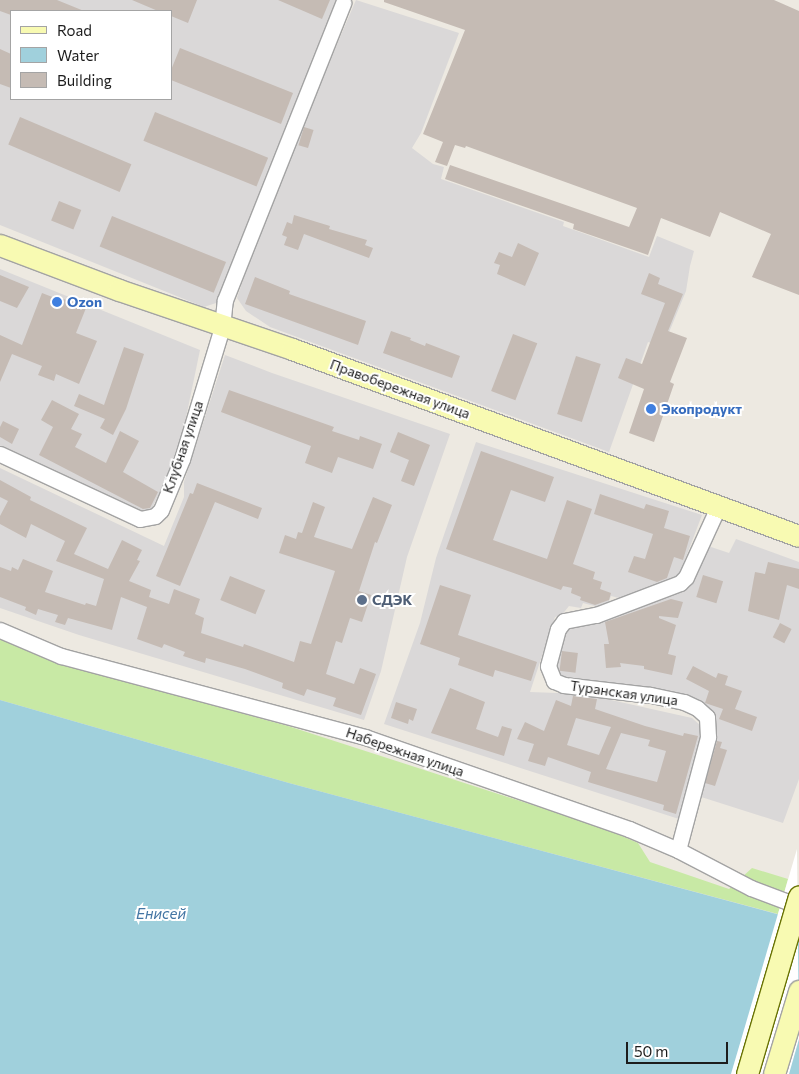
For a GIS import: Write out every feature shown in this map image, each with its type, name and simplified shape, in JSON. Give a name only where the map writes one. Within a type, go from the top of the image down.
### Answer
[{"type":"street","points":[[222,327],[225,300],[344,3]]},
{"type":"street","name":"Правобережная улица","points":[[0,245],[222,327],[292,349],[799,536]]},
{"type":"street","name":"Клубная улица","points":[[0,454],[140,519],[155,516],[160,510],[182,459],[222,327]]},
{"type":"street","name":"Туранская улица","points":[[678,850],[708,737],[708,717],[697,708],[684,702],[650,695],[564,685],[554,681],[548,666],[558,630],[564,621],[596,616],[680,582],[686,577],[718,505]]},
{"type":"street","name":"Набережная улица","points":[[0,630],[61,656],[365,737],[629,829],[678,850],[751,888],[799,906]]},
{"type":"street","points":[[747,1074],[799,896]]},
{"type":"street","points":[[774,1074],[799,991]]},
{"type":"shaded area","points":[[0,0],[336,0],[219,302],[204,307],[0,225]]},
{"type":"shaded area","points":[[356,0],[459,33],[421,133],[412,148],[433,164],[444,167],[441,179],[564,222],[563,226],[649,257],[657,236],[694,251],[686,291],[663,347],[648,342],[609,452],[270,327],[246,311],[237,298],[254,247],[304,121]]},
{"type":"shaded area","points":[[0,269],[200,350],[178,456],[148,516],[0,446]]},
{"type":"shaded area","points":[[225,355],[450,434],[407,557],[381,671],[364,720],[79,635],[0,608],[0,468],[164,546],[184,497],[184,482]]},
{"type":"shaded area","points":[[476,442],[702,515],[678,578],[627,600],[611,596],[606,609],[583,603],[581,608],[569,606],[561,616],[555,617],[530,692],[584,694],[692,718],[701,726],[702,736],[679,819],[384,724],[420,623],[436,558]]},
{"type":"shaded area","points":[[736,539],[799,562],[799,779],[783,823],[695,795],[716,720],[707,706],[673,691],[555,676],[553,666],[561,628],[689,585],[705,545],[729,553]]},
{"type":"green space","points":[[0,639],[52,661],[288,726],[604,828],[638,843],[650,862],[729,889],[752,868],[788,879],[778,914],[289,783],[0,700]]},
{"type":"water","name":"Енисей","points":[[0,700],[289,783],[799,920],[799,1074],[0,1074]]},
{"type":"pier","points":[[797,849],[799,1039],[789,1074],[731,1074]]},
{"type":"building","points":[[0,0],[57,0],[82,10],[10,10],[10,15],[0,11]]},
{"type":"building","points":[[132,0],[197,0],[188,23],[172,16],[172,10],[156,10]]},
{"type":"building","points":[[278,0],[330,0],[322,19]]},
{"type":"building","points":[[384,0],[774,0],[799,11],[799,295],[752,277],[771,234],[720,212],[710,237],[661,218],[648,255],[573,229],[574,224],[445,179],[450,165],[629,227],[637,208],[466,146],[465,148],[455,145],[447,166],[435,162],[443,142],[423,134],[465,30],[384,2]]},
{"type":"building","points":[[180,48],[293,93],[281,124],[172,80],[172,68]]},
{"type":"building","points":[[0,49],[10,54],[10,88],[0,84]]},
{"type":"building","points":[[155,112],[268,158],[257,186],[143,141]]},
{"type":"building","points":[[20,117],[131,164],[120,192],[8,145]]},
{"type":"building","points":[[304,127],[314,130],[308,148],[298,145]]},
{"type":"building","points":[[59,201],[81,210],[73,229],[51,220]]},
{"type":"building","points":[[294,215],[330,226],[329,229],[367,240],[365,245],[373,248],[369,258],[304,234],[298,250],[284,245],[287,237],[282,235],[287,222],[292,224]]},
{"type":"building","points":[[112,216],[226,262],[214,293],[100,247]]},
{"type":"building","points":[[518,243],[539,253],[525,286],[497,274],[500,265],[494,263],[499,252],[512,257]]},
{"type":"building","points":[[649,273],[660,278],[658,284],[683,294],[668,331],[687,338],[670,382],[674,384],[654,442],[629,433],[644,389],[618,378],[626,358],[642,364],[665,303],[641,294]]},
{"type":"building","points":[[0,275],[29,287],[17,308],[0,301]]},
{"type":"building","points":[[255,277],[290,291],[289,294],[366,321],[358,345],[245,304]]},
{"type":"building","points":[[42,293],[55,298],[56,296],[86,308],[76,333],[97,341],[79,384],[56,374],[54,381],[38,375],[42,366],[12,354],[0,382],[0,335],[22,345]]},
{"type":"building","points":[[391,331],[411,338],[410,340],[425,346],[426,343],[460,356],[452,378],[383,353]]},
{"type":"building","points":[[513,334],[537,343],[515,400],[491,391]]},
{"type":"building","points":[[124,347],[144,354],[126,409],[113,435],[100,428],[105,419],[74,406],[79,394],[104,405]]},
{"type":"building","points":[[576,356],[601,364],[582,422],[557,414]]},
{"type":"building","points":[[229,390],[334,427],[332,431],[359,440],[360,436],[382,444],[373,469],[338,457],[332,473],[305,463],[311,446],[221,412]]},
{"type":"building","points":[[52,400],[79,414],[71,429],[82,434],[75,447],[106,463],[120,431],[139,441],[123,472],[158,492],[150,508],[143,509],[39,455],[53,427],[41,420]]},
{"type":"building","points":[[3,421],[19,429],[12,444],[0,437],[0,427]]},
{"type":"building","points":[[398,432],[430,445],[414,486],[401,481],[409,460],[390,452]]},
{"type":"building","points":[[481,451],[554,477],[545,502],[511,490],[493,540],[547,559],[567,500],[592,509],[573,564],[595,572],[593,579],[602,582],[600,589],[611,593],[609,600],[595,605],[580,600],[581,597],[571,593],[572,588],[563,586],[561,590],[446,549]]},
{"type":"building","points":[[0,480],[31,497],[30,500],[87,528],[74,554],[108,569],[122,540],[142,550],[137,560],[140,561],[129,581],[151,590],[149,597],[169,604],[174,589],[200,599],[195,614],[204,618],[201,633],[243,647],[244,644],[294,662],[300,641],[311,644],[335,571],[279,553],[285,535],[296,539],[298,532],[302,533],[313,502],[325,507],[314,537],[352,549],[373,497],[392,505],[377,543],[375,542],[359,591],[371,595],[362,622],[350,618],[342,643],[336,641],[326,674],[354,684],[360,668],[376,674],[361,715],[333,706],[336,698],[307,689],[304,696],[282,688],[283,683],[245,669],[206,658],[205,663],[183,656],[185,652],[164,644],[162,648],[137,639],[147,607],[121,597],[112,630],[68,618],[65,625],[55,622],[58,615],[38,609],[36,615],[25,610],[26,607],[0,597],[0,567],[11,571],[12,567],[18,570],[23,559],[53,571],[45,592],[85,605],[86,603],[96,606],[104,579],[56,561],[65,541],[31,524],[26,538],[0,524],[0,516],[8,501],[0,497]]},
{"type":"building","points":[[197,483],[262,508],[258,519],[215,502],[180,586],[156,576],[190,493],[193,494]]},
{"type":"building","points":[[600,494],[644,509],[646,504],[669,511],[664,528],[690,536],[683,560],[674,557],[667,578],[657,582],[628,572],[634,556],[645,559],[653,534],[594,514]]},
{"type":"building","points":[[768,562],[799,569],[799,589],[787,585],[779,620],[748,611],[755,572],[765,574]]},
{"type":"building","points":[[703,575],[723,581],[716,603],[696,597]]},
{"type":"building","points":[[230,576],[265,590],[255,614],[220,600]]},
{"type":"building","points":[[440,585],[471,595],[458,635],[537,662],[531,681],[495,670],[493,677],[458,665],[460,658],[420,644]]},
{"type":"building","points":[[671,599],[683,602],[678,618],[659,616],[659,618],[676,625],[668,654],[676,656],[672,675],[644,669],[644,666],[620,663],[621,667],[606,668],[604,644],[609,644],[605,622]]},
{"type":"building","points":[[780,623],[792,629],[784,643],[773,637]]},
{"type":"building","points":[[562,651],[578,653],[575,673],[560,671]]},
{"type":"building","points":[[693,666],[716,678],[718,673],[728,676],[725,685],[742,691],[735,709],[757,717],[752,731],[719,719],[723,709],[705,703],[709,691],[686,679]]},
{"type":"building","points":[[450,688],[485,702],[476,729],[498,737],[502,726],[512,729],[504,756],[431,733]]},
{"type":"building","points":[[573,696],[597,699],[595,709],[645,726],[683,736],[684,733],[698,736],[676,814],[663,810],[664,805],[588,782],[591,772],[548,757],[545,766],[528,761],[534,744],[517,739],[525,722],[544,731],[556,700],[571,706]],"holes":[[[576,718],[611,727],[599,755],[567,745]],[[621,733],[650,740],[648,746],[666,751],[657,782],[606,769]]]},
{"type":"building","points":[[396,702],[417,709],[413,721],[409,719],[408,724],[391,718]]},
{"type":"building","points":[[717,741],[722,742],[720,748],[727,750],[715,786],[705,783]]},
{"type":"place","name":"Ozon","points":[[57,302]]},
{"type":"place","name":"Экопродукт","points":[[651,409]]},
{"type":"place","name":"СДЭК","points":[[362,600]]}]
